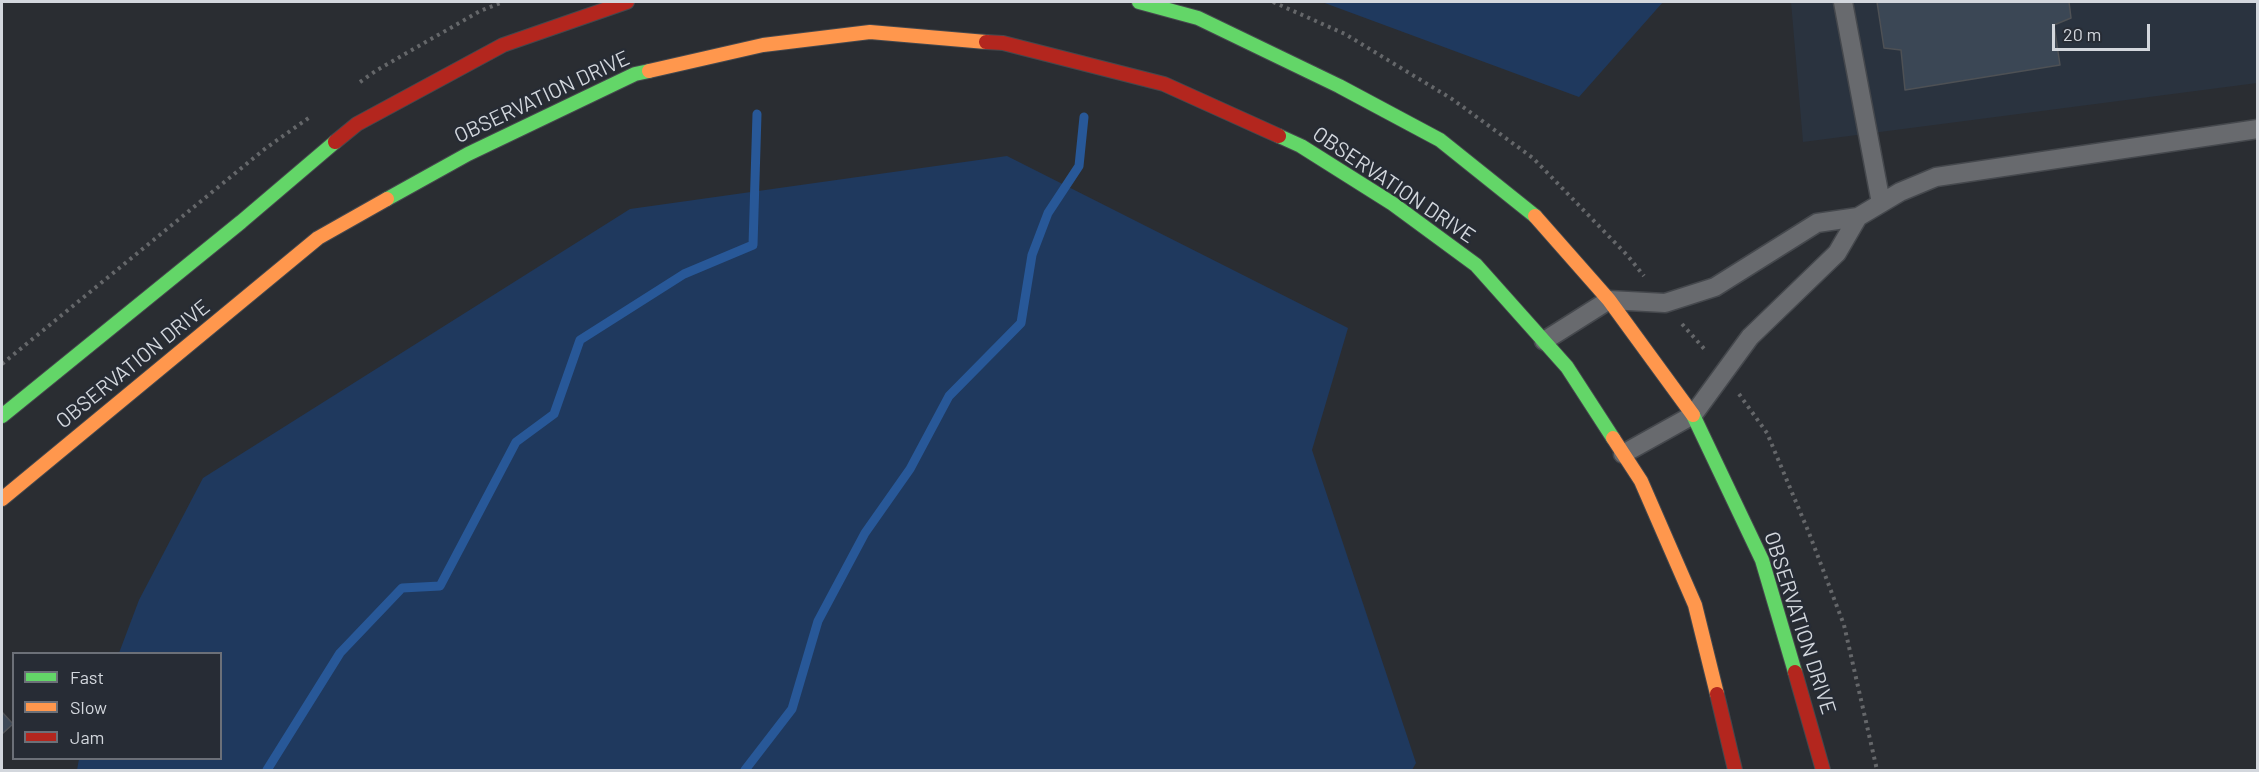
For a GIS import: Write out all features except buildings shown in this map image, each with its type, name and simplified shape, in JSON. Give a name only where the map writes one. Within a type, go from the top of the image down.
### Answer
[{"type":"street","name":"OBSERVATION DRIVE","points":[[2,416],[241,222],[357,124],[503,45],[627,2]]},
{"type":"street","name":"OBSERVATION DRIVE","points":[[1139,2],[1198,18],[1339,86],[1440,140],[1531,211],[1610,300],[1693,415],[1762,560],[1823,771]]},
{"type":"street","name":"OBSERVATION DRIVE","points":[[2,499],[318,238],[468,154],[635,74],[763,45],[870,32],[1004,43],[1164,84],[1301,146],[1393,204],[1476,266],[1567,367],[1641,482],[1695,605],[1735,771]]},
{"type":"lane","points":[[1843,2],[1881,203]]},
{"type":"lane","points":[[1544,341],[1610,300],[1665,303],[1715,287],[1817,224],[1858,217],[1900,192],[1936,177],[2258,129]]},
{"type":"lane","points":[[1623,454],[1693,415],[1750,337],[1837,253],[1858,217]]},
{"type":"shaded area","points":[[1322,2],[1663,2],[1579,97]]},
{"type":"shaded area","points":[[1791,2],[2257,2],[2257,83],[1803,142]]},
{"type":"shaded area","points":[[1007,156],[1348,328],[1312,450],[1416,763],[1412,770],[77,770],[79,760],[222,760],[222,652],[119,652],[139,600],[203,478],[630,209]]},
{"type":"waterway","points":[[267,770],[340,653],[402,588],[440,586],[516,442],[554,414],[580,340],[684,274],[753,245],[757,114]]},
{"type":"waterway","points":[[745,770],[792,709],[818,621],[865,533],[910,469],[949,396],[1021,323],[1032,255],[1048,213],[1079,166],[1084,117]]},
{"type":"traffic: fast","points":[[1139,2],[1198,18],[1339,86],[1440,140],[1535,216]]},
{"type":"traffic: fast","points":[[387,199],[468,154],[635,74],[649,71]]},
{"type":"traffic: fast","points":[[1279,136],[1301,146],[1393,204],[1476,265],[1567,367],[1613,438]]},
{"type":"traffic: fast","points":[[2,416],[241,222],[335,142]]},
{"type":"traffic: fast","points":[[1693,415],[1762,560],[1795,672]]},
{"type":"traffic: slow","points":[[649,71],[763,45],[870,32],[986,42]]},
{"type":"traffic: slow","points":[[2,499],[318,238],[387,199]]},
{"type":"traffic: slow","points":[[1535,216],[1609,300],[1693,415]]},
{"type":"traffic: slow","points":[[1613,438],[1641,481],[1695,605],[1717,694]]},
{"type":"traffic: jam","points":[[335,142],[357,124],[503,45],[627,2]]},
{"type":"traffic: jam","points":[[986,42],[1003,43],[1164,84],[1279,136]]},
{"type":"traffic: jam","points":[[1795,672],[1823,770]]},
{"type":"traffic: jam","points":[[1717,694],[1735,770]]}]
